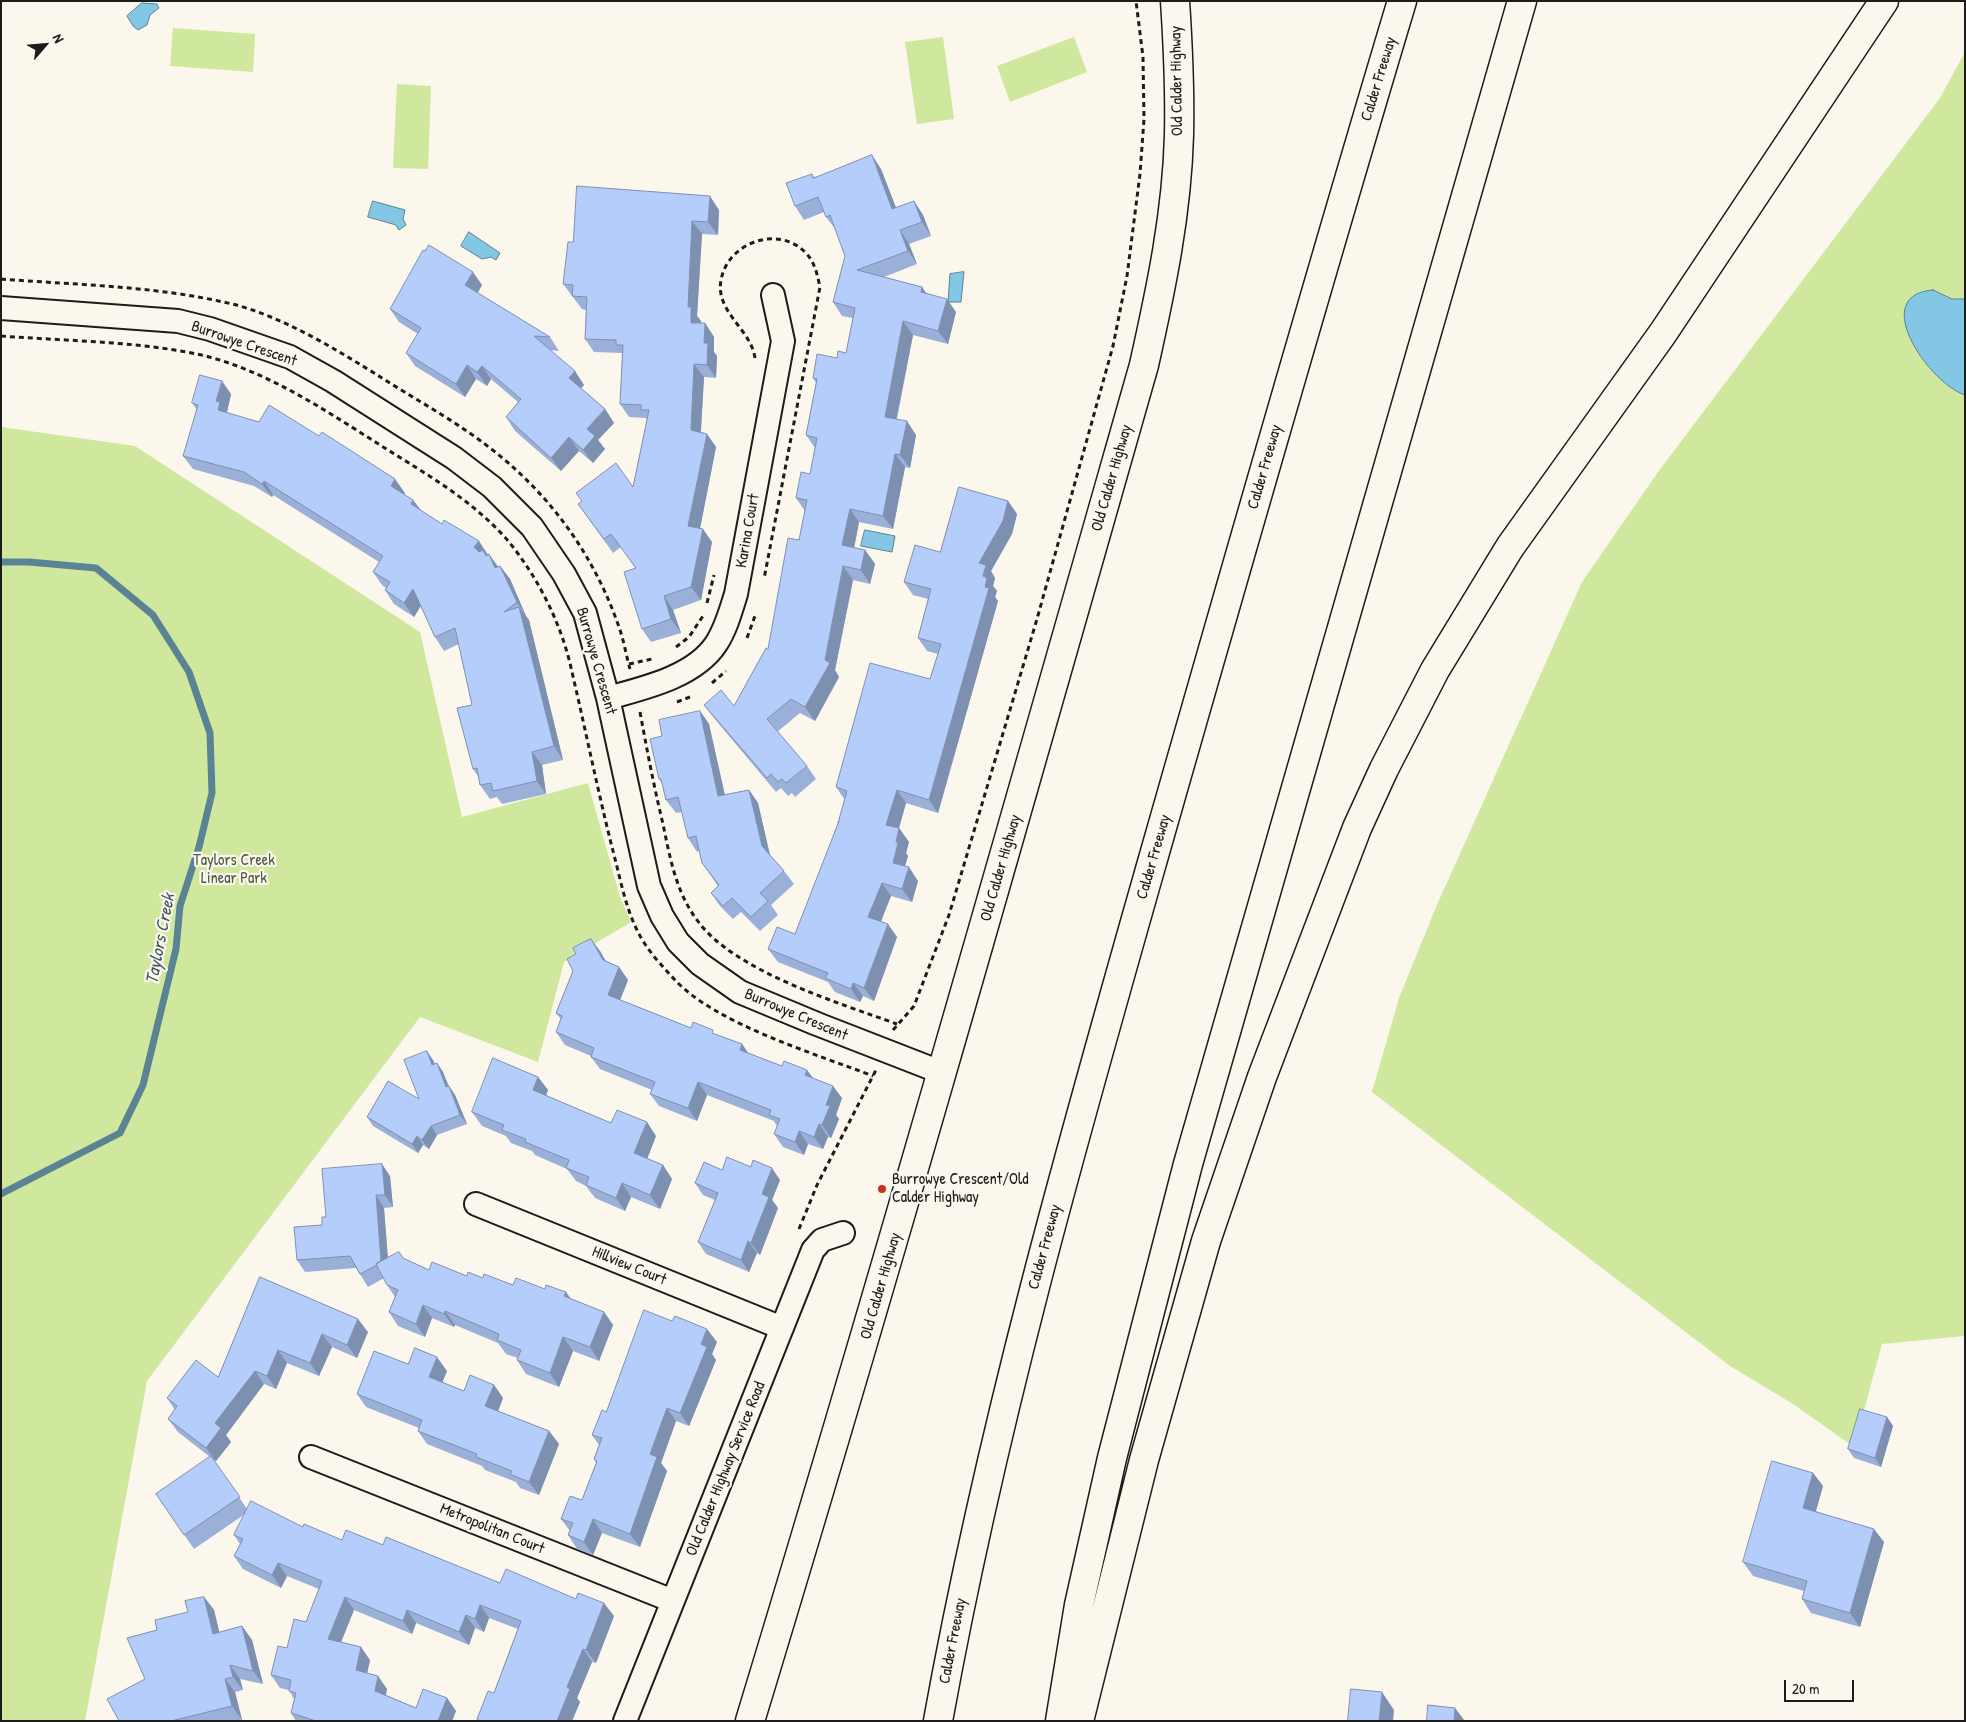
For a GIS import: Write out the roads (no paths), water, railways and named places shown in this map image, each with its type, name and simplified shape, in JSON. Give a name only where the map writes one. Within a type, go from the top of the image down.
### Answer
[{"type":"main road","name":"Old Calder Highway","points":[[750,1721],[824,1479],[943,1073],[1144,365],[1155,318],[1170,234],[1179,136],[1179,84],[1175,1]]},
{"type":"main road","points":[[1313,300],[1390,1]]},
{"type":"main road","name":"Calder Freeway","points":[[938,1721],[982,1503],[1039,1268],[1313,300],[1402,1]]},
{"type":"main road","points":[[1060,1721],[1079,1605],[1110,1467],[1188,1164],[1522,1]]},
{"type":"main road","points":[[1079,1721],[1148,1442],[1206,1241],[1262,1077],[1350,846],[1384,769],[1444,654],[1505,554],[1662,333],[1884,1]]},
{"type":"street","name":"Karina Court","points":[[608,698],[636,690],[679,673],[700,661],[716,644],[730,613],[736,594],[783,341],[773,295]]},
{"type":"street","name":"Burrowye Crescent","points":[[1,308],[178,322],[210,328],[290,357],[333,381],[454,458],[492,488],[532,527],[564,574],[585,613],[608,698],[649,886],[662,916],[678,942],[700,964],[740,992],[943,1073]]},
{"type":"street","name":"Hillview Court","points":[[476,1204],[782,1328]]},
{"type":"street","name":"Old Calder Highway Service Road","points":[[625,1721],[813,1250],[822,1240],[843,1233]]},
{"type":"street","name":"Metropolitan Court","points":[[310,1457],[673,1601]]},
{"type":"water","points":[[142,3],[157,4],[159,8],[150,15],[147,25],[138,30],[127,16]]},
{"type":"water","points":[[373,201],[405,210],[403,219],[406,225],[399,230],[396,225],[368,217]]},
{"type":"water","points":[[469,232],[500,253],[496,260],[491,257],[482,259],[461,246]]},
{"type":"water","points":[[964,272],[961,302],[948,302],[950,274]]},
{"type":"water","points":[[1933,290],[1952,299],[1965,299],[1965,395],[1951,388],[1936,375],[1922,358],[1911,340],[1905,323],[1905,307],[1914,295]]},
{"type":"water","points":[[865,530],[895,536],[892,552],[861,546]]},
{"type":"waterway","name":"Taylors Creek","points":[[1,562],[29,562],[96,568],[153,615],[189,672],[210,733],[212,793],[199,847],[180,906],[176,949],[143,1085],[120,1133],[1,1194]]},
{"type":"place","name":"Burrowye Crescent/Old Calder Highway","points":[[882,1189]]},
{"type":"park label","name":"Taylors Creek Linear Park","points":[[234,870]]}]
